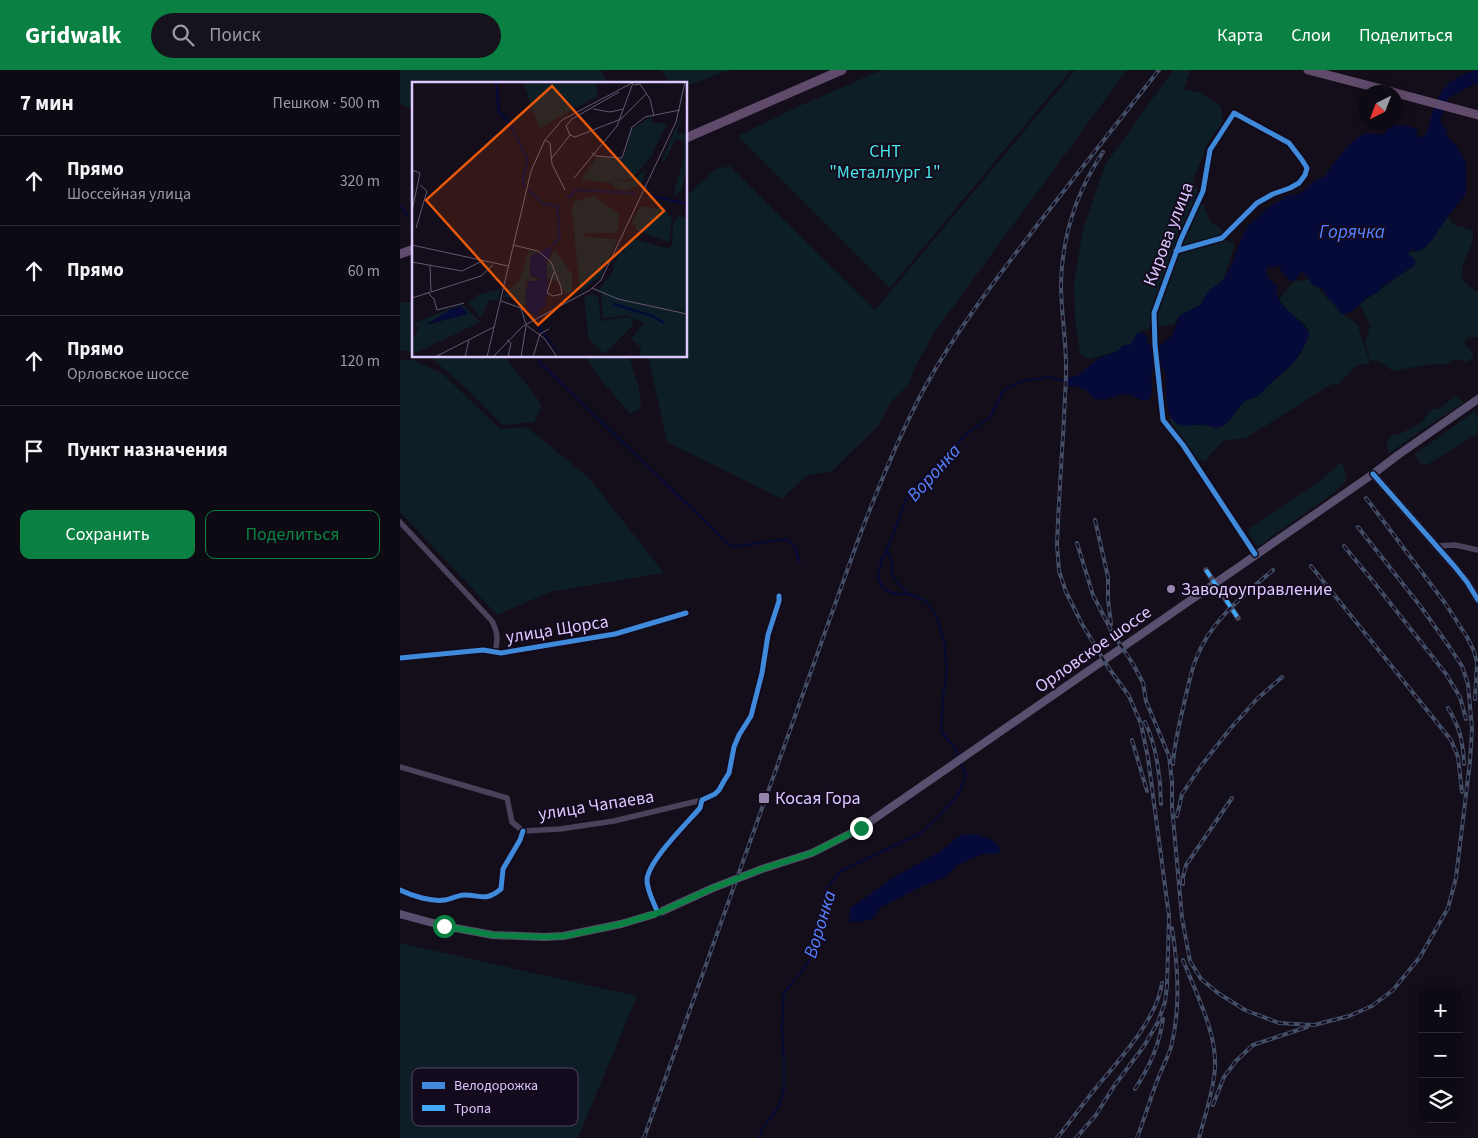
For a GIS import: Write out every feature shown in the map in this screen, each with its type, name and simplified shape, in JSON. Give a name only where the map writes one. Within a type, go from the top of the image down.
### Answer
[{"type":"main road","points":[[688,137],[842,70]]},
{"type":"main road","points":[[1308,70],[1364,85]]},
{"type":"main road","points":[[1403,95],[1475,114]]},
{"type":"main road","points":[[400,254],[412,250]]},
{"type":"main road","name":"Орловское шоссе","points":[[400,914],[444,926],[493,935],[564,936],[621,924],[658,913],[713,888],[762,869],[812,853],[861,828],[1373,474],[1478,399]]},
{"type":"main road","points":[[1373,474],[1435,546],[1456,567],[1478,600]]},
{"type":"street","name":"Кирова улица","points":[[1176,251],[1222,238],[1257,203],[1299,183],[1305,176],[1307,168],[1289,143],[1234,113],[1210,150],[1203,191],[1176,251],[1154,313],[1157,369],[1164,420],[1183,445],[1255,554]]},
{"type":"street","points":[[400,522],[492,622],[498,640],[494,652]]},
{"type":"street","points":[[1435,546],[1455,546],[1478,550]]},
{"type":"street","points":[[1206,570],[1238,618]]},
{"type":"street","points":[[658,913],[648,888],[647,878],[654,862],[700,808],[702,800],[719,790],[729,773],[734,748],[739,735],[751,716],[762,673],[768,635],[779,596]]},
{"type":"street","name":"улица Щорса","points":[[400,658],[483,650],[501,653],[615,634],[686,613]]},
{"type":"street","name":"улица Чапаева","points":[[400,767],[491,795],[507,798],[512,822],[523,831],[560,829],[614,820],[702,800]]},
{"type":"street","points":[[400,890],[413,896],[443,900],[463,895],[492,896],[501,888],[503,869],[520,840],[523,831]]},
{"type":"green space","points":[[400,70],[601,70],[606,82],[412,82],[412,109],[400,104]]},
{"type":"green space","points":[[661,70],[730,70],[688,85],[688,82],[669,82]]},
{"type":"green space","name":"СНТ \"Металлург 1\"","points":[[882,70],[1071,70],[890,288],[738,136],[797,107]]},
{"type":"green space","points":[[1075,70],[1127,70],[933,334],[914,370],[909,384],[890,403],[879,425],[832,471],[806,476],[782,499],[667,442],[648,358],[688,358],[688,194],[716,169],[730,166],[875,310]]},
{"type":"green space","points":[[1173,70],[1190,70],[1184,90],[1199,92],[1221,106],[1223,122],[1208,143],[1193,180],[1210,221],[1222,229],[1224,239],[1235,244],[1223,280],[1209,291],[1200,305],[1179,316],[1174,324],[1138,332],[1130,345],[1123,345],[1119,351],[1088,359],[1080,354],[1075,318],[1074,283],[1083,229],[1105,165]]},
{"type":"green space","points":[[1448,216],[1454,225],[1473,230],[1472,242],[1462,272],[1465,282],[1478,292],[1478,337],[1468,337],[1464,343],[1474,356],[1467,362],[1454,359],[1446,364],[1425,365],[1393,371],[1378,361],[1370,360],[1365,342],[1370,326],[1360,304],[1415,265],[1408,254],[1425,248]]},
{"type":"green space","points":[[1309,279],[1343,314],[1357,324],[1370,363],[1356,366],[1336,386],[1334,383],[1246,438],[1223,441],[1205,461],[1199,460],[1173,427],[1170,415],[1176,422],[1190,426],[1202,424],[1219,428],[1229,420],[1242,403],[1257,396],[1287,370],[1301,353],[1309,336],[1309,331],[1305,325],[1286,309],[1279,299],[1293,282]]},
{"type":"green space","points":[[400,302],[412,302],[412,353],[400,350]]},
{"type":"green space","points":[[431,358],[506,358],[538,399],[541,408],[534,422],[503,425],[468,390]]},
{"type":"green space","points":[[586,358],[630,358],[639,388],[641,408],[630,414],[597,375]]},
{"type":"green space","points":[[400,360],[414,360],[443,374],[500,429],[527,427],[590,479],[664,573],[550,592],[497,615],[400,512]]},
{"type":"green space","points":[[1455,396],[1464,402],[1389,453],[1386,445],[1391,436],[1402,433],[1423,421],[1430,410],[1440,408]]},
{"type":"green space","points":[[1475,411],[1478,418],[1477,434],[1427,465],[1420,463],[1415,454]]},
{"type":"green space","points":[[1341,462],[1347,480],[1335,492],[1257,547],[1247,530],[1322,479]]},
{"type":"green space","points":[[400,943],[637,996],[578,1138],[400,1138]]},
{"type":"water","name":"Горячка","points":[[1478,70],[1478,82],[1448,98],[1441,123],[1447,130],[1447,136],[1457,146],[1466,163],[1466,194],[1425,248],[1418,251],[1412,250],[1408,254],[1415,260],[1415,265],[1383,286],[1351,312],[1343,314],[1328,299],[1323,289],[1313,285],[1303,271],[1293,282],[1278,266],[1268,267],[1266,271],[1267,276],[1278,286],[1276,289],[1280,301],[1305,326],[1309,336],[1298,357],[1290,366],[1258,396],[1243,403],[1223,426],[1217,428],[1204,425],[1186,426],[1173,420],[1167,405],[1165,370],[1161,368],[1152,370],[1151,395],[1150,399],[1147,400],[1130,395],[1103,400],[1094,399],[1087,391],[1076,386],[1076,376],[1102,357],[1116,352],[1123,345],[1130,345],[1138,332],[1144,333],[1148,344],[1154,346],[1161,345],[1173,334],[1179,316],[1200,305],[1209,291],[1223,280],[1248,226],[1269,207],[1287,196],[1299,194],[1316,180],[1323,178],[1342,153],[1359,137],[1369,133],[1382,135],[1386,130],[1403,130],[1403,125],[1415,129],[1418,131],[1417,136],[1422,138],[1427,131],[1434,108],[1443,89],[1462,75]]},
{"type":"water","points":[[974,834],[991,839],[1000,847],[999,854],[982,854],[958,865],[945,877],[920,887],[880,908],[872,919],[849,922],[850,908],[896,876],[939,852],[961,835]]},
{"type":"waterway","points":[[400,206],[408,216]]},
{"type":"waterway","points":[[538,358],[540,363],[732,547],[786,539],[796,548],[800,562]]},
{"type":"waterway","name":"Воронка","points":[[959,758],[955,748],[941,731],[947,671],[944,642],[937,617],[926,601],[909,594],[901,587],[891,573],[892,562],[887,550],[907,497],[916,485],[969,432],[990,417],[1003,391],[1019,382],[1048,377],[1071,382]]},
{"type":"waterway","name":"Воронка","points":[[1071,382],[1089,380]]},
{"type":"waterway","points":[[887,550],[882,558],[878,577],[883,589],[896,594],[908,594]]},
{"type":"waterway","name":"Воронка","points":[[759,1138],[762,1129],[779,1106],[784,1090],[782,1027],[784,993],[808,963],[818,941],[826,889],[841,871],[921,833],[940,815],[958,795],[966,774],[960,762]]},
{"type":"railway","points":[[644,1138],[857,543],[906,425],[937,366],[977,306],[1035,228],[1159,70]]},
{"type":"railway","points":[[1076,1138],[1096,1115],[1114,1086],[1144,1046],[1158,1022],[1165,1002],[1167,986],[1169,916],[1148,758],[1141,724],[1129,696],[1108,667],[1082,624],[1066,592],[1059,571],[1057,545],[1066,375],[1061,295],[1062,266],[1064,249],[1073,215],[1086,182],[1103,152]]},
{"type":"railway","points":[[1366,498],[1445,603],[1467,637],[1474,651],[1477,663],[1475,699]]},
{"type":"railway","points":[[1095,520],[1108,577],[1111,624]]},
{"type":"railway","points":[[1077,543],[1093,595],[1112,632],[1143,683],[1146,701],[1169,756],[1182,918],[1190,961],[1201,979],[1218,993],[1245,1010],[1279,1023],[1314,1025],[1349,1016],[1372,1006],[1393,990],[1420,957],[1448,908],[1456,878],[1470,761],[1472,729],[1468,684],[1462,666],[1421,607],[1358,527]]},
{"type":"railway","points":[[1344,546],[1446,674],[1460,697],[1466,719]]},
{"type":"railway","points":[[1311,566],[1451,740],[1458,757],[1462,792]]},
{"type":"railway","points":[[1173,764],[1174,750],[1189,683],[1202,645],[1229,610],[1273,570]]},
{"type":"railway","points":[[1177,816],[1182,794],[1201,766],[1257,699],[1282,677]]},
{"type":"railway","points":[[1448,708],[1460,735],[1464,764]]},
{"type":"railway","points":[[1145,722],[1156,755],[1161,804]]},
{"type":"railway","points":[[1132,740],[1147,791]]},
{"type":"railway","points":[[1183,884],[1186,865],[1232,798]]},
{"type":"railway","points":[[1137,1138],[1170,1051],[1174,1033],[1178,988],[1172,928]]},
{"type":"railway","points":[[1183,960],[1209,1026],[1215,1054],[1213,1085],[1199,1138]]},
{"type":"railway","points":[[1057,1138],[1145,1025],[1159,997],[1162,983]]},
{"type":"railway","points":[[1135,1089],[1153,1055],[1163,1019]]},
{"type":"railway","points":[[1213,1105],[1224,1077],[1236,1061],[1253,1045],[1307,1027]]},
{"type":"marked path","points":[[1206,570],[1238,618]]},
{"type":"cycle path","points":[[1176,251],[1222,238],[1257,203],[1299,183],[1305,175],[1307,168],[1289,143],[1234,113],[1210,150],[1203,191],[1181,239],[1154,313],[1155,345],[1163,420],[1183,445],[1255,554]]},
{"type":"cycle path","points":[[1373,474],[1455,567],[1478,600]]},
{"type":"cycle path","points":[[658,913],[648,888],[649,872],[661,853],[700,808],[702,800],[715,794],[729,773],[734,747],[751,716],[762,673],[768,635],[779,596]]},
{"type":"cycle path","points":[[400,658],[483,650],[501,653],[615,634],[686,613]]},
{"type":"cycle path","points":[[400,890],[434,900],[445,900],[462,895],[487,897],[496,893],[501,889],[503,869],[520,840],[523,831]]},
{"type":"place","name":"Заводоуправление","points":[[1171,589]]},
{"type":"place","name":"Косая Гора","points":[[764,798]]},
{"type":"route","points":[[444,926],[493,935],[544,937],[564,936],[621,924],[658,913],[713,888],[762,869],[800,858],[861,828]]}]
